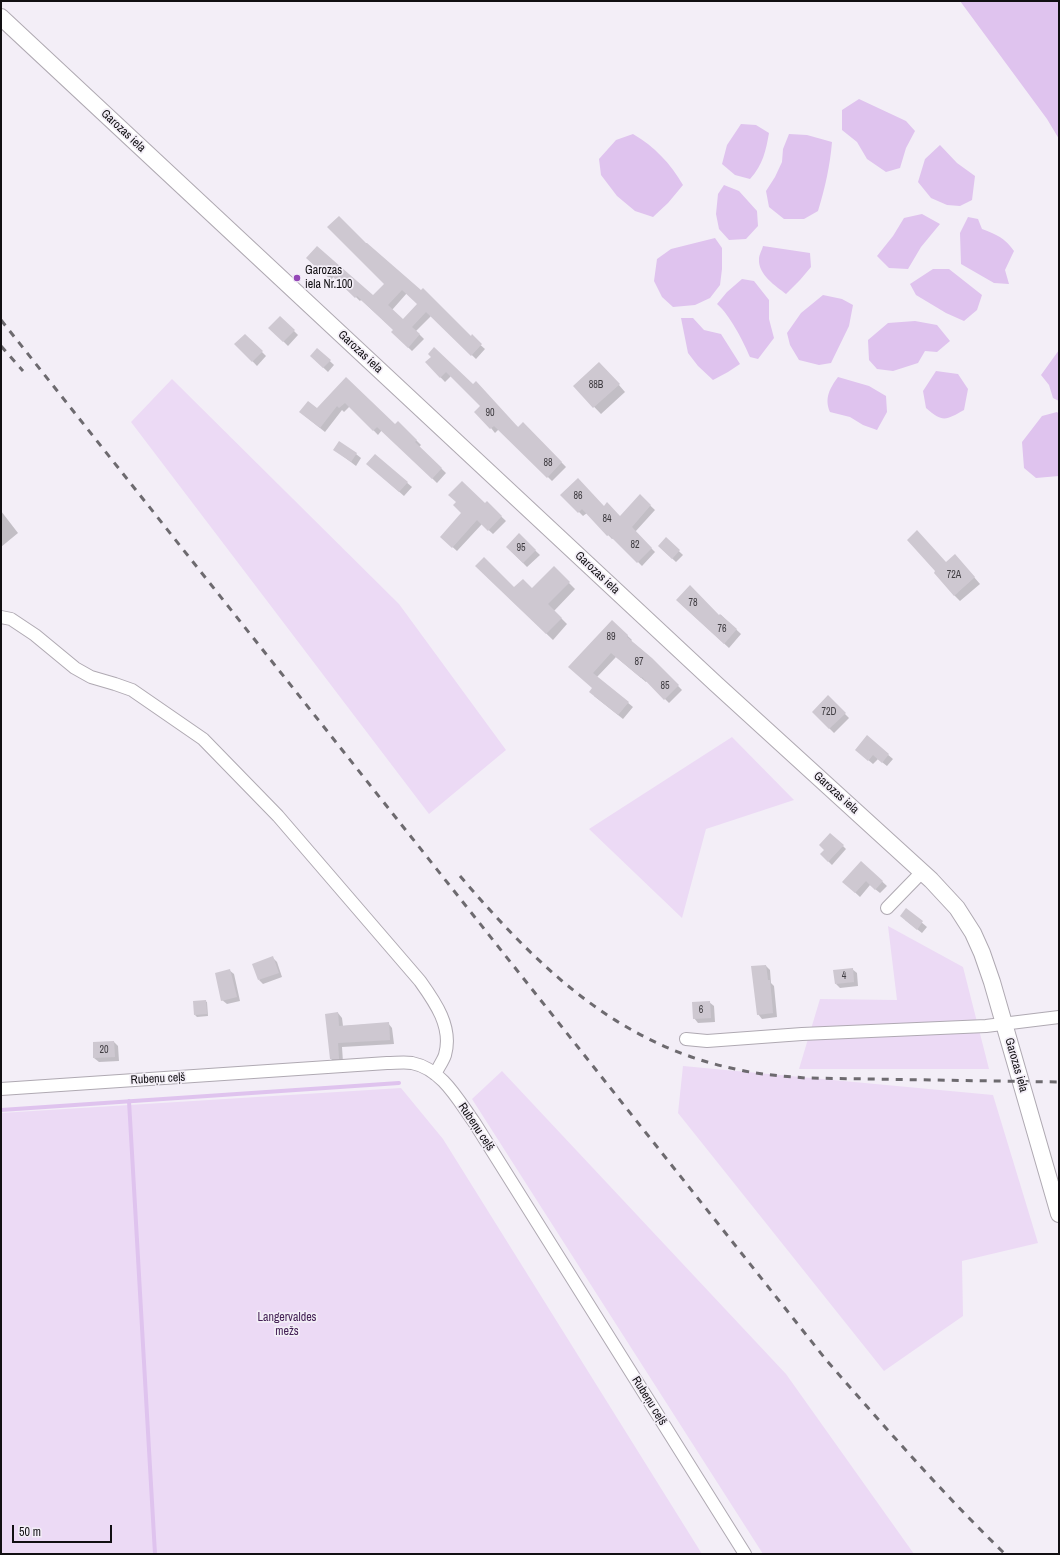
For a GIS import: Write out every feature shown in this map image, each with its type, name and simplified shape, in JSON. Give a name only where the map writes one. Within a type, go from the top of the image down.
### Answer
[{"type":"main road","name":"Garozas iela","points":[[1,17],[716,684],[922,872],[957,908],[973,933],[992,982],[1059,1214]]},
{"type":"street","points":[[1,616],[11,619],[35,635],[75,668],[90,677],[132,690],[203,739],[278,816],[420,981],[435,1002],[444,1024],[447,1041],[445,1055],[434,1074]]},
{"type":"street","points":[[887,908],[922,872]]},
{"type":"street","points":[[686,1039],[707,1041],[797,1034],[1004,1024],[1059,1018]]},
{"type":"street","name":"Rubeņu ceļš","points":[[1,1089],[387,1064],[412,1063],[428,1068],[450,1089],[474,1122],[746,1554]]},
{"type":"green space","points":[[172,379],[399,604],[506,750],[429,814],[131,422]]},
{"type":"green space","points":[[732,737],[794,800],[706,829],[682,918],[589,829]]},
{"type":"green space","points":[[888,926],[963,967],[989,1069],[799,1069],[820,999],[897,1000]]},
{"type":"green space","points":[[683,1066],[993,1095],[1038,1243],[962,1261],[963,1316],[884,1371],[678,1113]]},
{"type":"green space","points":[[502,1071],[786,1374],[914,1554],[763,1554],[472,1099]]},
{"type":"green space","name":"Langervaldes mežs","points":[[401,1088],[443,1139],[702,1554],[1,1554],[1,1113]]},
{"type":"shaded area","points":[[960,1],[1059,1],[1059,139],[1047,119]]},
{"type":"shaded area","points":[[859,99],[906,121],[915,131],[906,148],[900,168],[886,172],[867,159],[857,142],[842,130],[842,110]]},
{"type":"shaded area","points":[[741,124],[756,125],[769,133],[761,163],[750,179],[735,175],[722,164],[727,145]]},
{"type":"shaded area","points":[[633,134],[648,144],[661,156],[683,185],[668,203],[653,217],[635,211],[617,196],[601,175],[599,159],[616,140]]},
{"type":"shaded area","points":[[789,134],[807,135],[832,142],[827,177],[818,211],[804,219],[784,219],[769,207],[766,191],[782,162],[783,149]]},
{"type":"shaded area","points":[[940,145],[957,163],[975,176],[972,200],[960,206],[947,205],[931,198],[918,182],[925,159]]},
{"type":"shaded area","points":[[724,185],[739,191],[757,211],[758,226],[746,239],[729,240],[719,229],[716,214],[718,194]]},
{"type":"shaded area","points":[[922,214],[940,224],[921,247],[908,269],[889,268],[877,256],[893,236],[904,218]]},
{"type":"shaded area","points":[[968,217],[978,219],[982,229],[1000,237],[1007,242],[1014,251],[1005,270],[1009,284],[994,283],[961,264],[960,233]]},
{"type":"shaded area","points":[[715,238],[722,248],[720,285],[710,298],[695,305],[673,307],[662,297],[654,281],[657,259],[671,249]]},
{"type":"shaded area","points":[[763,246],[810,253],[811,267],[786,294],[768,280],[761,270],[759,265],[759,256]]},
{"type":"shaded area","points":[[933,269],[949,269],[982,295],[977,310],[964,321],[946,313],[916,295],[910,284]]},
{"type":"shaded area","points":[[742,279],[754,281],[769,300],[769,319],[774,338],[758,359],[750,357],[731,321],[717,304],[727,292]]},
{"type":"shaded area","points":[[823,295],[842,299],[853,305],[849,326],[831,363],[819,365],[799,360],[790,345],[787,333],[801,313]]},
{"type":"shaded area","points":[[681,318],[693,318],[704,330],[721,334],[740,364],[713,380],[698,366],[688,353]]},
{"type":"shaded area","points":[[915,321],[937,325],[950,341],[937,352],[925,351],[918,363],[893,371],[877,369],[869,360],[868,340],[888,323]]},
{"type":"shaded area","points":[[1059,350],[1059,401],[1053,398],[1049,385],[1041,375]]},
{"type":"shaded area","points":[[936,371],[958,374],[968,389],[964,410],[949,418],[941,418],[926,408],[923,391]]},
{"type":"shaded area","points":[[838,377],[869,386],[886,396],[887,412],[877,430],[863,425],[850,417],[830,412],[828,407],[829,393]]},
{"type":"shaded area","points":[[1057,412],[1059,414],[1059,476],[1036,478],[1024,468],[1022,442],[1042,416]]},
{"type":"building","points":[[339,216],[366,243],[421,290],[423,288],[471,336],[472,334],[482,344],[471,356],[426,312],[412,327],[420,334],[408,348],[391,332],[393,330],[357,296],[355,298],[329,273],[326,276],[306,258],[317,246],[373,295],[384,284],[327,227]],"holes":[[[402,290],[417,304],[403,319],[388,305]]]},
{"type":"building","points":[[280,316],[295,330],[283,342],[268,328]]},
{"type":"building","points":[[245,334],[263,351],[252,362],[234,344]]},
{"type":"building","points":[[434,347],[473,384],[476,381],[518,427],[523,422],[562,462],[547,478],[494,426],[490,429],[474,412],[480,406],[446,372],[440,378],[425,362],[431,357],[428,354]]},
{"type":"building","points":[[317,348],[331,360],[323,368],[310,356]]},
{"type":"building","points":[[599,362],[620,384],[593,408],[573,386]]},
{"type":"building","points":[[346,377],[395,424],[398,421],[417,440],[415,442],[442,468],[432,479],[377,427],[373,431],[345,403],[339,408],[337,406],[320,428],[299,412],[308,401],[317,408]]},
{"type":"building","points":[[339,441],[357,453],[351,462],[333,450]]},
{"type":"building","points":[[375,454],[408,482],[399,492],[366,464]]},
{"type":"building","points":[[578,478],[604,506],[607,502],[620,516],[640,494],[651,505],[632,527],[652,548],[637,563],[609,535],[607,536],[582,509],[578,513],[560,495]]},
{"type":"building","points":[[462,481],[485,503],[487,501],[502,516],[488,531],[477,520],[452,548],[440,537],[461,513],[453,505],[456,502],[448,495]]},
{"type":"building","points":[[917,530],[946,562],[955,554],[975,577],[954,596],[934,573],[935,571],[907,540]]},
{"type":"building","points":[[519,533],[536,550],[523,563],[506,547]]},
{"type":"building","points":[[666,537],[680,550],[672,559],[658,546]]},
{"type":"building","points":[[484,557],[514,587],[523,579],[532,588],[554,566],[570,582],[548,604],[562,618],[546,634],[475,566]]},
{"type":"building","points":[[690,585],[719,615],[720,614],[737,629],[724,644],[676,600]]},
{"type":"building","points":[[612,620],[628,635],[627,637],[652,658],[679,685],[664,700],[642,677],[641,678],[611,653],[593,673],[629,702],[618,715],[589,692],[592,688],[568,667]]},
{"type":"building","points":[[828,695],[846,713],[829,729],[812,712]]},
{"type":"building","points":[[867,735],[889,754],[882,763],[873,755],[868,761],[855,750]]},
{"type":"building","points":[[830,833],[844,845],[828,862],[820,854],[824,850],[819,845]]},
{"type":"building","points":[[861,861],[883,881],[875,890],[866,881],[855,893],[842,882]]},
{"type":"building","points":[[906,908],[923,921],[917,930],[900,916]]},
{"type":"building","points":[[273,956],[279,973],[258,980],[252,964]]},
{"type":"building","points":[[766,965],[768,980],[770,980],[773,1013],[757,1015],[751,966]]},
{"type":"building","points":[[853,968],[854,982],[835,984],[833,970]]},
{"type":"building","points":[[230,969],[237,997],[221,1001],[215,973]]},
{"type":"building","points":[[206,1000],[207,1014],[194,1015],[193,1001]]},
{"type":"building","points":[[710,1001],[711,1018],[693,1019],[692,1002]]},
{"type":"building","points":[[338,1012],[339,1026],[389,1022],[390,1040],[338,1043],[339,1059],[330,1059],[325,1014]]},
{"type":"building","points":[[114,1041],[115,1057],[93,1058],[93,1042]]},
{"type":"waterway","points":[[1,1110],[399,1083]]},
{"type":"waterway","points":[[129,1101],[155,1554]]},
{"type":"railway","points":[[1,320],[827,1361],[936,1484],[1005,1554]]},
{"type":"railway","points":[[1,346],[23,371]]},
{"type":"railway","points":[[460,876],[520,941],[551,971],[584,998],[618,1022],[656,1042],[696,1059],[748,1072],[806,1078],[1059,1082]]},
{"type":"place","name":"Garozas iela Nr.100","points":[[297,278]]}]
